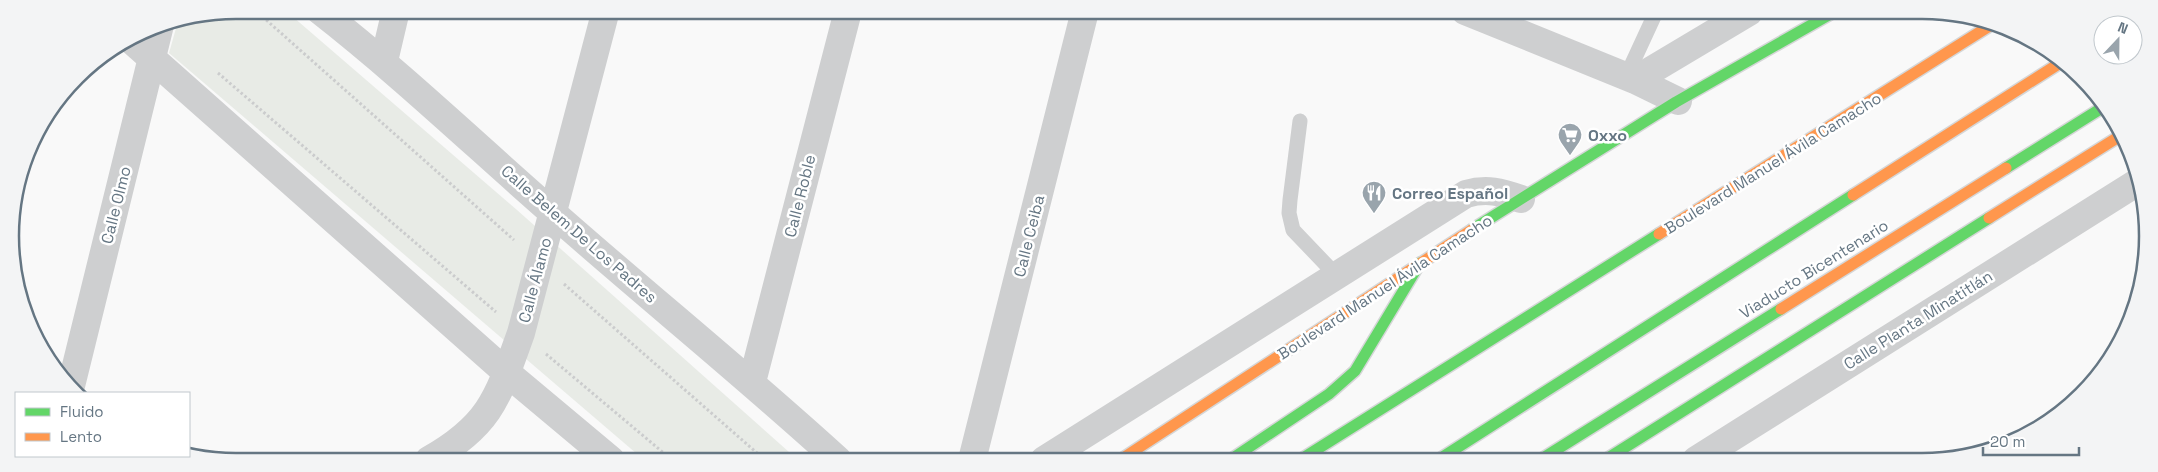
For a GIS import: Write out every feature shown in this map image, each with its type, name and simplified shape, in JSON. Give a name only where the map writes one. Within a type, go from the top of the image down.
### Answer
[{"type":"main road","name":"Boulevard Manuel Ávila Camacho","points":[[1131,453],[1521,199],[1678,101],[1789,41],[1823,19]]},
{"type":"main road","name":"Boulevard Manuel Ávila Camacho","points":[[1311,453],[1432,379],[1986,28]]},
{"type":"main road","points":[[1449,453],[2056,66]]},
{"type":"main road","name":"Viaducto Bicentenario","points":[[1551,453],[2099,110]]},
{"type":"main road","points":[[1616,453],[2116,138]]},
{"type":"main road","points":[[1240,453],[1329,394],[1355,371],[1420,263]]},
{"type":"street","name":"Calle Belem De Los Padres","points":[[330,19],[384,61],[554,213],[752,382],[830,453]]},
{"type":"street","points":[[384,61],[394,19]]},
{"type":"street","name":"Calle Álamo","points":[[441,453],[453,446],[488,413],[507,373],[521,333],[554,213],[604,19]]},
{"type":"street","name":"Calle Roble","points":[[752,382],[846,19]]},
{"type":"street","name":"Calle Ceiba","points":[[974,453],[1083,19]]},
{"type":"street","points":[[1484,19],[1630,79],[1678,101]]},
{"type":"street","points":[[1630,79],[1737,19]]},
{"type":"street","name":"Calle Olmo","points":[[72,378],[158,33]]},
{"type":"street","points":[[135,44],[507,373],[603,453]]},
{"type":"street","name":"Calle Planta Minatitlán","points":[[1707,453],[2133,184]]},
{"type":"street","points":[[1055,453],[1466,194],[1481,190],[1495,191],[1521,199]]},
{"type":"lane","points":[[1630,79],[1653,19]]},
{"type":"lane","points":[[1300,121],[1290,200],[1293,230],[1337,276]]},
{"type":"path","points":[[265,19],[757,453]]},
{"type":"path","points":[[214,70],[664,453]]},
{"type":"shaded area","points":[[222,19],[295,19],[517,210],[790,453],[636,453],[169,53],[176,27],[180,26]]},
{"type":"traffic: fast","points":[[1473,229],[1676,102],[1822,19]]},
{"type":"traffic: fast","points":[[2006,168],[2099,110]]},
{"type":"traffic: fast","points":[[1449,453],[1853,195]]},
{"type":"traffic: fast","points":[[1616,453],[1989,218]]},
{"type":"traffic: fast","points":[[1311,453],[1659,234]]},
{"type":"traffic: fast","points":[[1240,453],[1329,394],[1355,371],[1420,263]]},
{"type":"traffic: fast","points":[[1551,453],[1781,309]]},
{"type":"traffic: slow","points":[[1659,234],[1986,28]]},
{"type":"traffic: slow","points":[[1853,195],[2056,66]]},
{"type":"traffic: slow","points":[[1989,218],[2116,138]]},
{"type":"traffic: slow","points":[[1781,309],[2006,168]]},
{"type":"traffic: slow","points":[[1131,453],[1473,229]]},
{"type":"place","name":"Oxxo","points":[[1570,156]]},
{"type":"place","name":"Correo Español","points":[[1374,214]]}]
